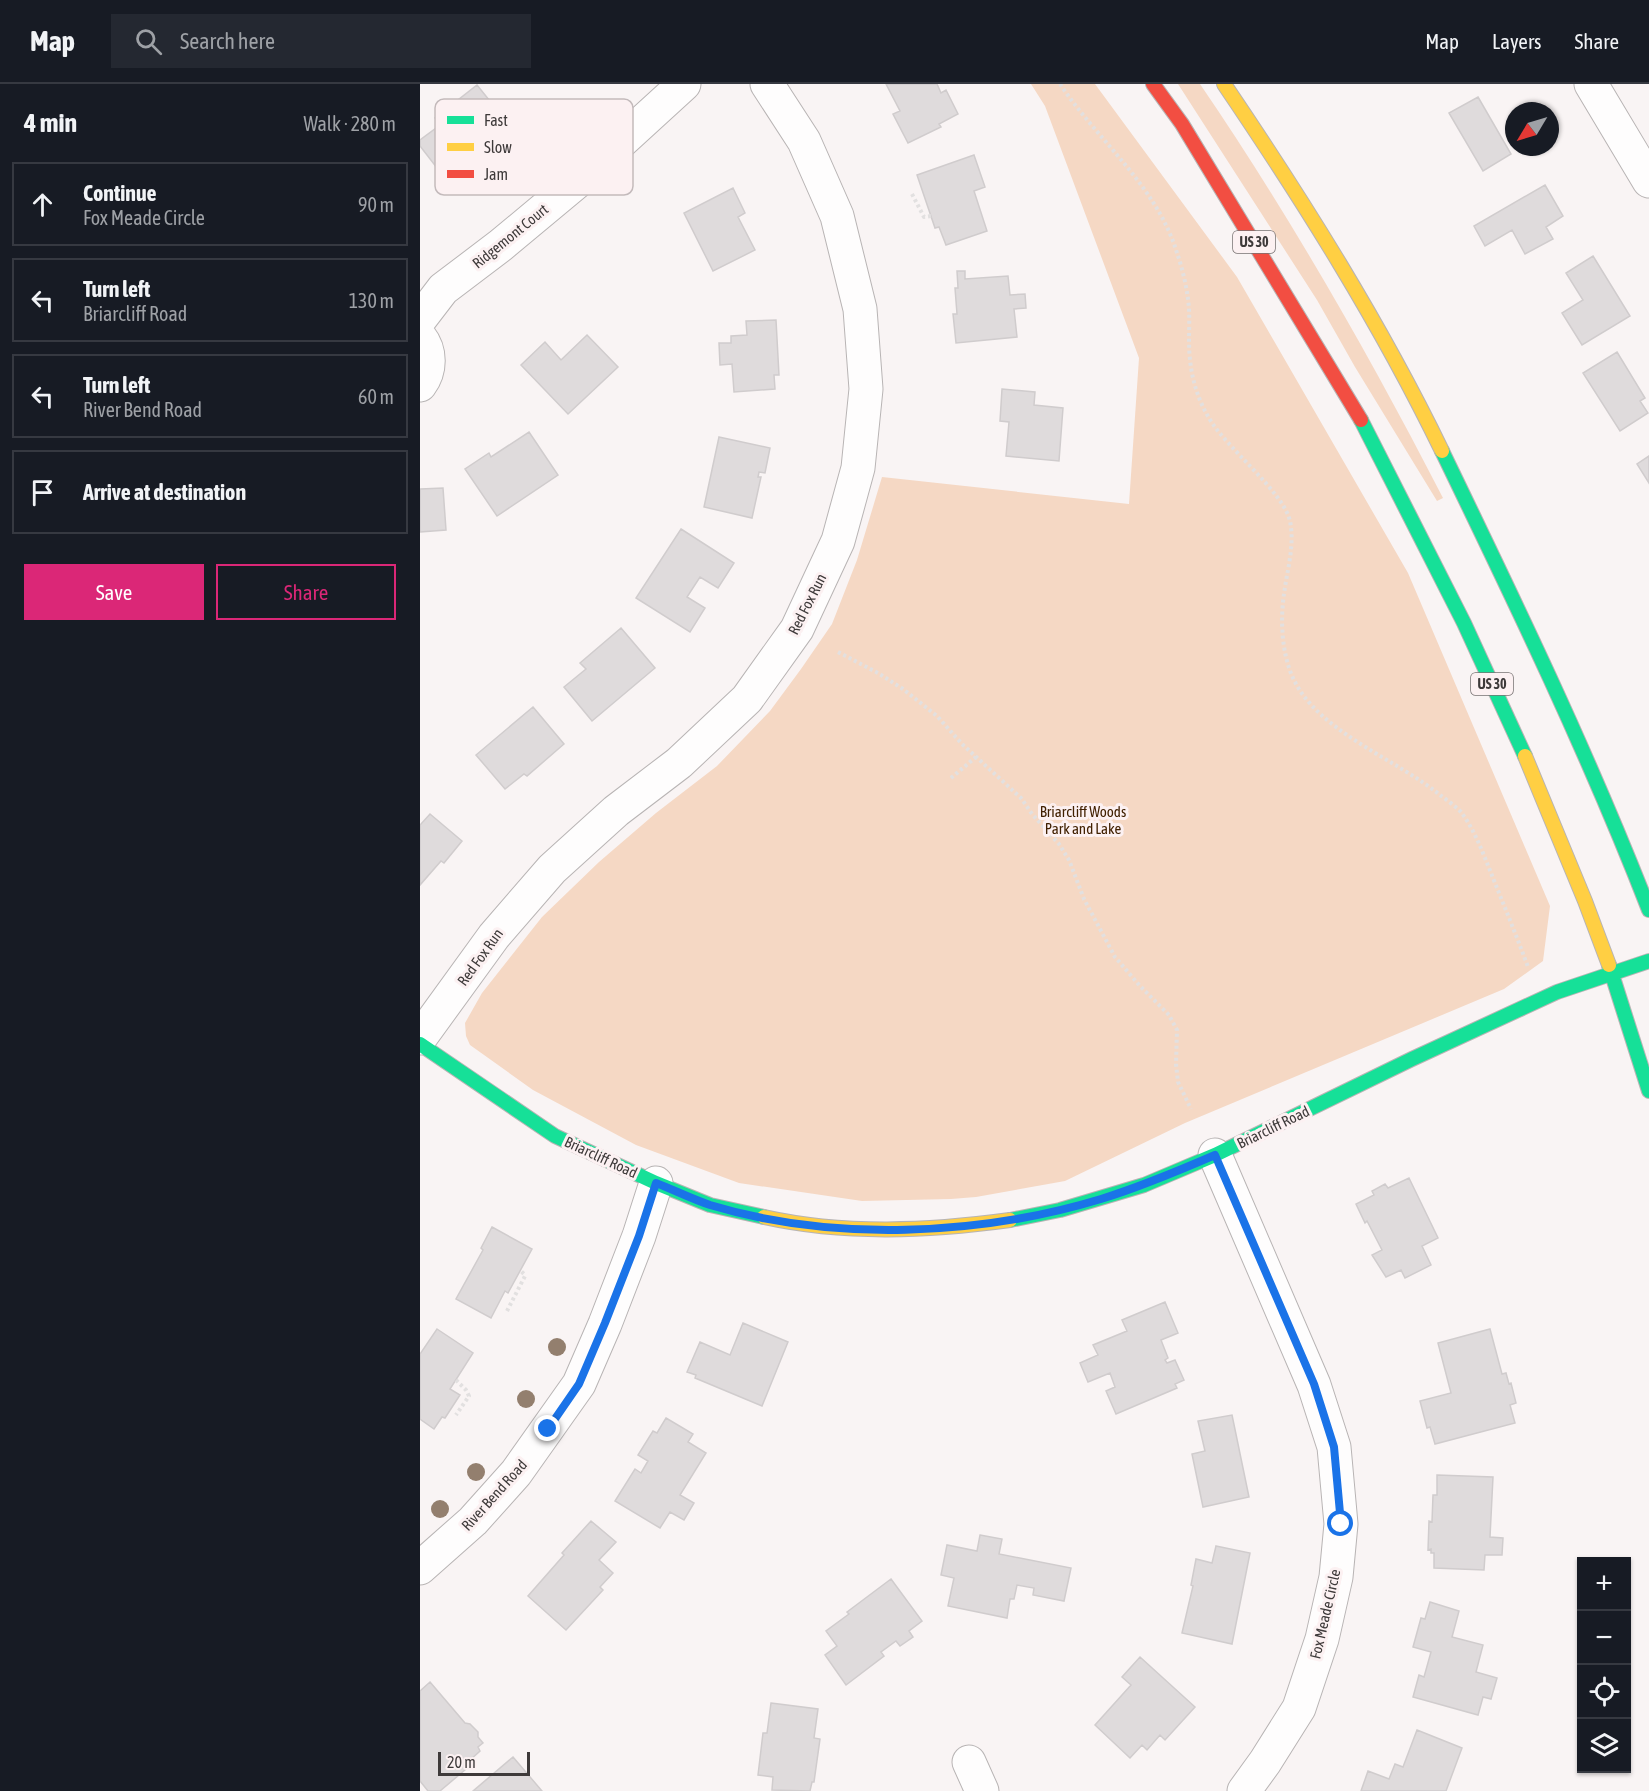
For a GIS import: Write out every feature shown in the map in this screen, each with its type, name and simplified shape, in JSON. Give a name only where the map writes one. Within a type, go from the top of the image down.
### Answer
[{"type":"main road","name":"US 30","points":[[1153,84],[1182,124],[1352,403],[1469,634],[1524,754],[1585,901],[1612,974],[1649,1090]]},
{"type":"main road","points":[[1224,84],[1290,185],[1406,380],[1521,611],[1595,776],[1649,910]]},
{"type":"main road","name":"Briarcliff Road","points":[[420,1044],[555,1136],[656,1183],[710,1204],[792,1223],[883,1230],[971,1225],[1060,1210],[1144,1185],[1215,1155],[1412,1059],[1557,992],[1649,961]]},
{"type":"street","name":"Ridgemont Court","points":[[633,131],[684,84]]},
{"type":"street","name":"Red Fox Run","points":[[420,1038],[494,936],[552,869],[616,812],[680,763],[747,699],[797,629],[838,541],[858,468],[866,389],[860,309],[837,216],[804,141],[767,84]]},
{"type":"street","points":[[1591,84],[1649,181]]},
{"type":"street","name":"Ridgemont Court","points":[[420,319],[443,290],[561,195]]},
{"type":"street","points":[[420,337],[428,354],[428,369],[420,385]]},
{"type":"street","name":"Fox Meade Circle","points":[[1215,1155],[1314,1384],[1334,1447],[1341,1524],[1336,1577],[1322,1639],[1299,1708],[1244,1791]]},
{"type":"street","name":"River Bend Road","points":[[420,1568],[474,1521],[516,1473],[579,1384],[639,1236],[656,1183]]},
{"type":"path","points":[[1060,84],[1094,130],[1143,187],[1162,217],[1177,252],[1188,301],[1190,355],[1198,396],[1222,438],[1279,499],[1290,520],[1290,565],[1284,596],[1283,625],[1286,659],[1294,681],[1314,707],[1336,727],[1429,786],[1460,811],[1482,847],[1528,967]]},
{"type":"path","points":[[912,195],[924,218],[931,216]]},
{"type":"path","points":[[838,652],[878,672],[937,716],[976,757],[1021,798],[1059,844],[1069,860],[1084,899],[1115,957],[1169,1015],[1177,1030],[1178,1082],[1191,1109]]},
{"type":"path","points":[[951,778],[976,757]]},
{"type":"path","points":[[507,1311],[525,1276],[520,1270]]},
{"type":"path","points":[[456,1380],[466,1389],[469,1396],[456,1415]]},
{"type":"green space","name":"Briarcliff Woods Park and Lake","points":[[1031,84],[1095,84],[1237,277],[1408,573],[1550,906],[1543,961],[1504,989],[1185,1123],[1065,1181],[976,1197],[862,1201],[739,1183],[636,1145],[533,1090],[470,1045],[466,1036],[465,1023],[482,993],[542,917],[599,862],[656,813],[717,766],[770,711],[832,624],[857,560],[882,477],[1129,504],[1139,358],[1045,106]]},
{"type":"green space","points":[[1178,84],[1200,84],[1266,184],[1358,339],[1443,498],[1437,501],[1317,300]]},
{"type":"building","points":[[886,84],[937,84],[941,93],[946,90],[958,114],[939,124],[941,127],[908,143],[893,114],[900,111]]},
{"type":"building","points":[[477,85],[488,99],[459,99]]},
{"type":"building","points":[[1478,97],[1505,144],[1505,156],[1508,156],[1483,171],[1449,113]]},
{"type":"building","points":[[435,129],[435,165],[420,146],[420,140]]},
{"type":"building","points":[[974,155],[985,187],[974,191],[987,231],[946,245],[939,227],[935,228],[917,175]]},
{"type":"building","points":[[1545,185],[1563,216],[1546,227],[1553,239],[1525,254],[1512,230],[1485,246],[1474,226]]},
{"type":"building","points":[[733,188],[745,213],[738,217],[755,250],[713,271],[684,213]]},
{"type":"building","points":[[1593,256],[1630,316],[1582,345],[1562,313],[1583,300],[1566,273]]},
{"type":"building","points":[[957,271],[965,271],[965,279],[1008,276],[1010,295],[1025,294],[1026,308],[1014,309],[1017,337],[956,343],[953,314],[957,314],[955,288],[958,288]]},
{"type":"building","points":[[776,320],[779,375],[774,375],[775,389],[734,392],[732,364],[720,365],[719,343],[731,343],[731,336],[747,335],[746,321]]},
{"type":"building","points":[[587,335],[618,367],[568,414],[521,365],[545,342],[561,360]]},
{"type":"building","points":[[1617,352],[1645,398],[1640,401],[1648,413],[1620,431],[1583,373]]},
{"type":"building","points":[[1002,389],[1035,392],[1034,405],[1063,408],[1059,461],[1006,456],[1009,422],[1000,421]]},
{"type":"building","points":[[529,432],[558,475],[497,516],[465,469],[489,453],[491,457]]},
{"type":"building","points":[[719,437],[770,448],[765,473],[759,472],[758,477],[761,477],[752,518],[704,507]]},
{"type":"building","points":[[1649,456],[1649,483],[1637,464]]},
{"type":"building","points":[[443,488],[446,530],[420,532],[420,489]]},
{"type":"building","points":[[681,529],[734,563],[718,588],[700,577],[687,597],[705,608],[690,632],[636,598]]},
{"type":"building","points":[[621,628],[655,668],[592,721],[564,687],[586,669],[580,663]]},
{"type":"building","points":[[533,707],[564,744],[527,776],[524,774],[505,789],[476,755]]},
{"type":"building","points":[[430,814],[462,841],[444,863],[441,861],[420,885],[420,825]]},
{"type":"building","points":[[1409,1178],[1438,1238],[1422,1246],[1431,1265],[1405,1278],[1401,1270],[1386,1277],[1372,1255],[1382,1250],[1356,1204],[1374,1195],[1372,1191],[1385,1184],[1388,1188]]},
{"type":"building","points":[[492,1227],[532,1249],[508,1293],[505,1291],[491,1318],[456,1299],[483,1250],[481,1248]]},
{"type":"building","points":[[1165,1302],[1178,1333],[1161,1340],[1168,1358],[1165,1360],[1167,1363],[1175,1360],[1184,1380],[1175,1384],[1177,1388],[1116,1414],[1106,1391],[1115,1387],[1110,1373],[1088,1382],[1080,1363],[1098,1355],[1093,1345],[1127,1331],[1122,1320]]},
{"type":"building","points":[[743,1323],[788,1342],[762,1406],[695,1378],[696,1375],[687,1372],[700,1342],[730,1355]]},
{"type":"building","points":[[437,1329],[473,1353],[450,1389],[460,1395],[445,1418],[442,1417],[434,1429],[420,1419],[420,1354]]},
{"type":"building","points":[[1490,1329],[1502,1374],[1506,1373],[1509,1384],[1511,1383],[1516,1403],[1510,1405],[1515,1423],[1435,1444],[1430,1427],[1427,1428],[1420,1401],[1451,1393],[1438,1343]]},
{"type":"building","points":[[1232,1415],[1249,1497],[1203,1507],[1192,1454],[1205,1451],[1198,1421]]},
{"type":"building","points":[[666,1418],[693,1434],[688,1442],[706,1453],[680,1495],[694,1503],[684,1520],[670,1512],[660,1528],[615,1501],[635,1469],[641,1473],[648,1461],[638,1455],[653,1431],[657,1433]]},
{"type":"building","points":[[1437,1475],[1493,1477],[1490,1537],[1503,1538],[1502,1555],[1485,1555],[1484,1570],[1434,1568],[1434,1553],[1431,1553],[1431,1549],[1428,1550],[1429,1521],[1432,1522],[1433,1495],[1437,1495]]},
{"type":"building","points":[[591,1521],[616,1542],[599,1560],[613,1573],[600,1587],[603,1590],[566,1630],[528,1596]]},
{"type":"building","points":[[980,1535],[1002,1539],[999,1554],[1071,1568],[1064,1601],[1033,1595],[1034,1588],[1017,1585],[1014,1599],[1010,1599],[1007,1618],[948,1606],[954,1578],[941,1575],[947,1545],[977,1551]]},
{"type":"building","points":[[1216,1546],[1250,1553],[1232,1644],[1182,1633],[1193,1586],[1191,1585],[1196,1559],[1212,1563]]},
{"type":"building","points":[[891,1579],[922,1621],[909,1631],[913,1637],[900,1646],[896,1641],[881,1652],[884,1656],[846,1685],[825,1655],[837,1646],[826,1631]]},
{"type":"building","points":[[1430,1602],[1459,1611],[1452,1637],[1483,1645],[1476,1672],[1497,1678],[1491,1699],[1483,1697],[1478,1715],[1413,1697],[1419,1675],[1424,1677],[1431,1652],[1413,1647],[1421,1618],[1425,1619]]},
{"type":"building","points":[[1140,1657],[1195,1707],[1165,1740],[1160,1735],[1147,1750],[1142,1745],[1130,1758],[1095,1725],[1131,1685],[1122,1677]]},
{"type":"building","points":[[430,1682],[465,1723],[470,1724],[478,1732],[478,1737],[483,1743],[478,1747],[480,1751],[469,1761],[472,1764],[440,1791],[428,1791],[420,1781],[420,1691]]},
{"type":"building","points":[[771,1703],[818,1709],[814,1738],[820,1739],[814,1782],[812,1782],[810,1791],[772,1790],[773,1777],[758,1775],[763,1733],[767,1733]]},
{"type":"building","points":[[1417,1730],[1462,1748],[1446,1791],[1361,1791],[1368,1771],[1389,1779],[1395,1764],[1403,1767]]},
{"type":"building","points":[[513,1757],[542,1791],[473,1791]]},
{"type":"traffic: fast","points":[[1361,420],[1464,623],[1525,756]]},
{"type":"traffic: fast","points":[[1442,451],[1576,736],[1649,910]]},
{"type":"traffic: fast","points":[[1010,1220],[1060,1210],[1144,1185],[1215,1155],[1412,1059],[1557,992],[1649,961]]},
{"type":"traffic: fast","points":[[1609,965],[1649,1091]]},
{"type":"traffic: fast","points":[[420,1044],[555,1136],[656,1183],[710,1205],[764,1217]]},
{"type":"traffic: slow","points":[[1224,84],[1340,264],[1393,356],[1442,451]]},
{"type":"traffic: slow","points":[[1525,756],[1609,965]]},
{"type":"traffic: slow","points":[[764,1217],[825,1227],[856,1229],[918,1229],[1010,1220]]},
{"type":"traffic: jam","points":[[1153,84],[1182,124],[1361,420]]},
{"type":"route","points":[[548,1429],[579,1384],[639,1236],[656,1183],[710,1204],[792,1223],[883,1230],[971,1225],[1060,1210],[1144,1185],[1215,1155],[1314,1384],[1334,1447],[1341,1524]]}]
